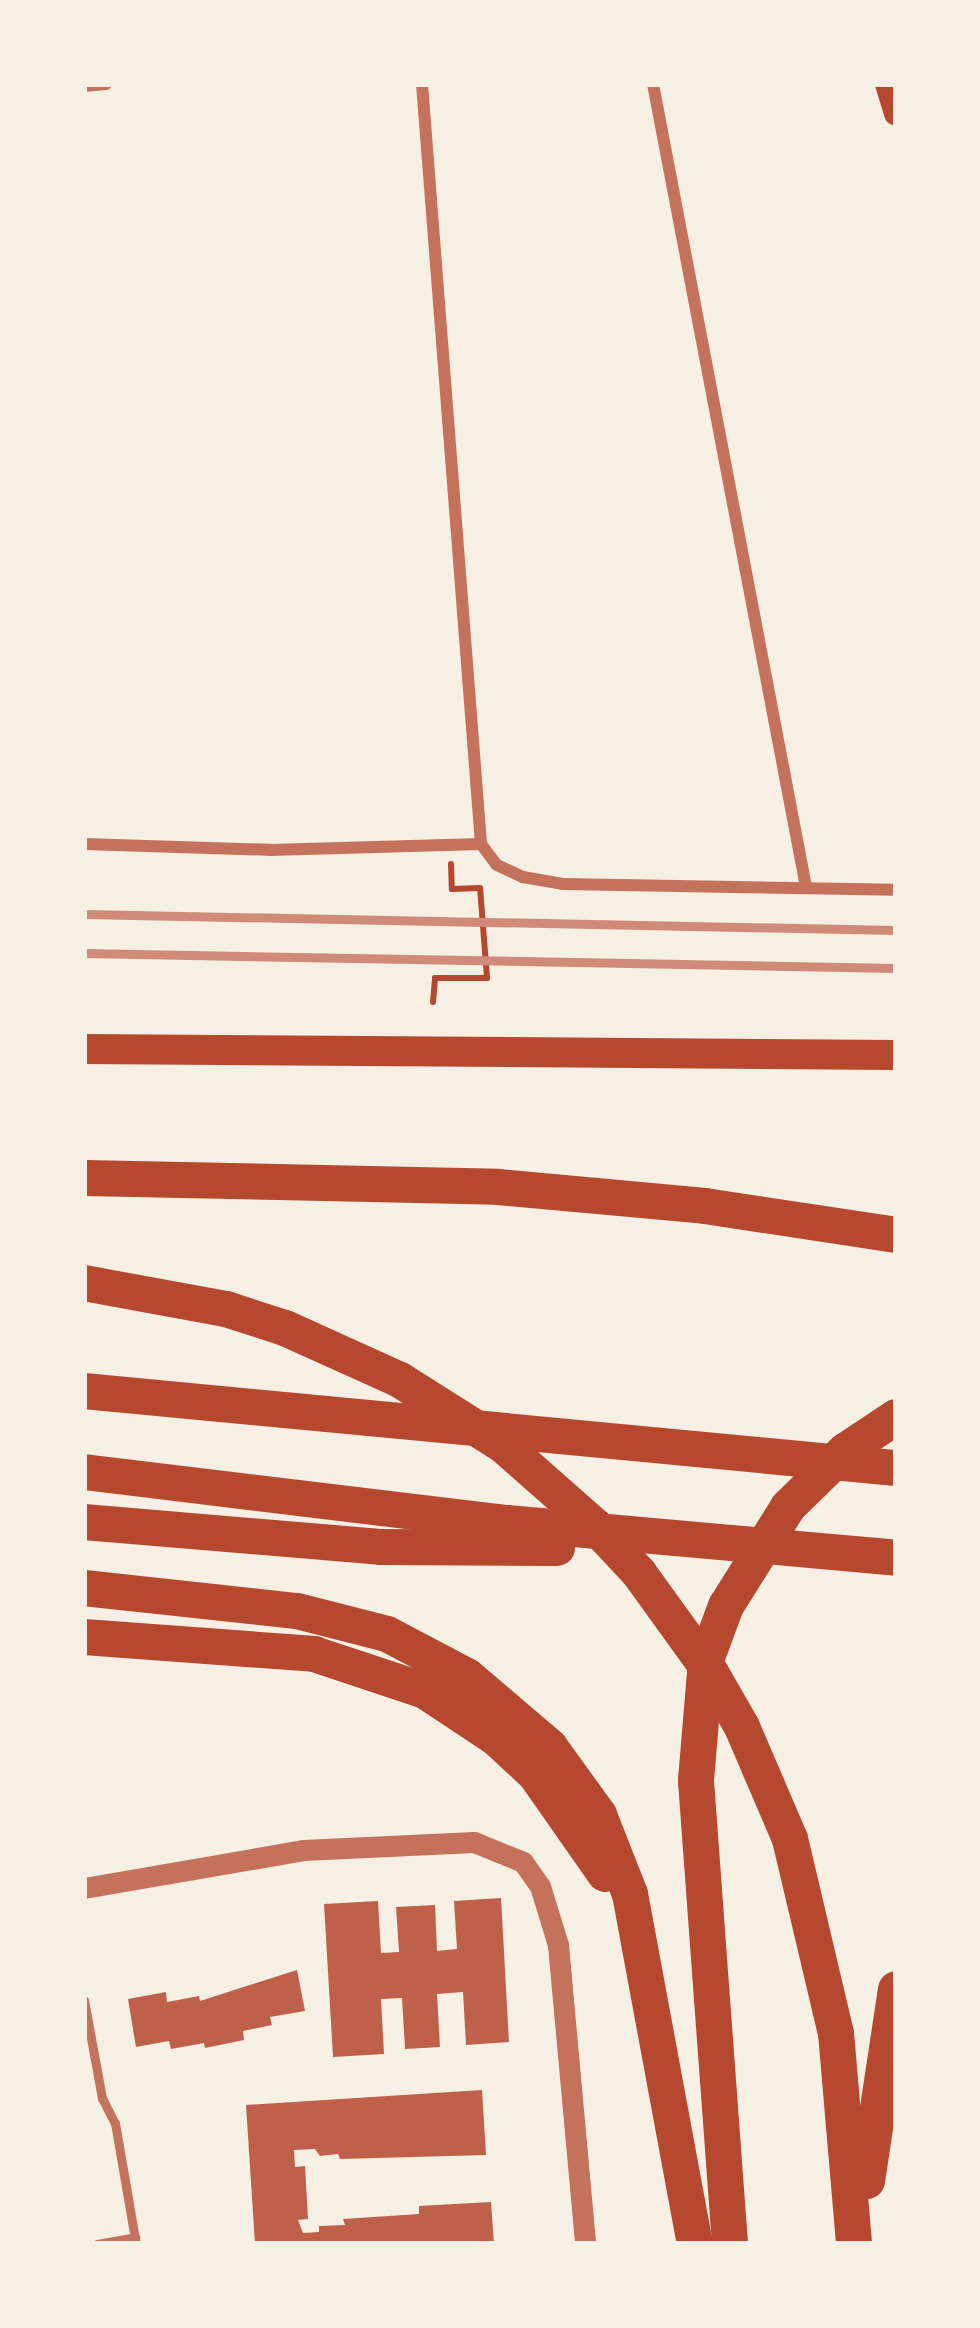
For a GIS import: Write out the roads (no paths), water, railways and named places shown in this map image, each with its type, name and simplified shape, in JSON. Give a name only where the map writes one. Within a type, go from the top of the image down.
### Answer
[{"type":"highway","points":[[84,1178],[498,1186],[705,1206],[896,1235]]},
{"type":"highway","points":[[84,1283],[173,1298],[285,1328],[400,1380],[503,1445],[596,1527],[678,1624],[742,1727],[790,1839],[827,1977],[857,2244]]},
{"type":"highway","points":[[84,1391],[896,1468]]},
{"type":"highway","points":[[730,2244],[697,1810],[697,1718],[706,1660],[726,1606],[788,1508],[844,1451],[896,1418]]},
{"type":"highway","points":[[84,1472],[723,1544],[896,1558]]},
{"type":"highway","points":[[84,1522],[380,1547],[723,1544]]},
{"type":"highway","points":[[84,1588],[297,1611],[356,1624],[441,1660],[490,1692],[550,1748],[599,1815],[626,1880],[695,2244]]},
{"type":"highway","points":[[84,1637],[314,1654],[384,1673],[451,1706],[518,1757],[567,1813],[615,1893],[647,1978]]},
{"type":"highway","points":[[857,2244],[896,1989]]},
{"type":"main road","points":[[887,84],[896,114]]},
{"type":"main road","points":[[84,1049],[896,1054]]},
{"type":"street","points":[[84,86],[106,84]]},
{"type":"street","points":[[422,84],[481,844],[497,865],[523,877],[562,884],[896,890]]},
{"type":"street","points":[[653,84],[806,887]]},
{"type":"street","points":[[84,844],[192,850],[481,844]]},
{"type":"street","points":[[84,1888],[303,1850],[474,1842],[513,1855],[540,1886],[558,1945],[585,2244]]},
{"type":"lane","points":[[84,2000],[102,2098],[116,2122],[136,2241],[98,2244]]},
{"type":"railway","points":[[84,914],[896,930]]},
{"type":"railway","points":[[84,953],[896,968]]}]
